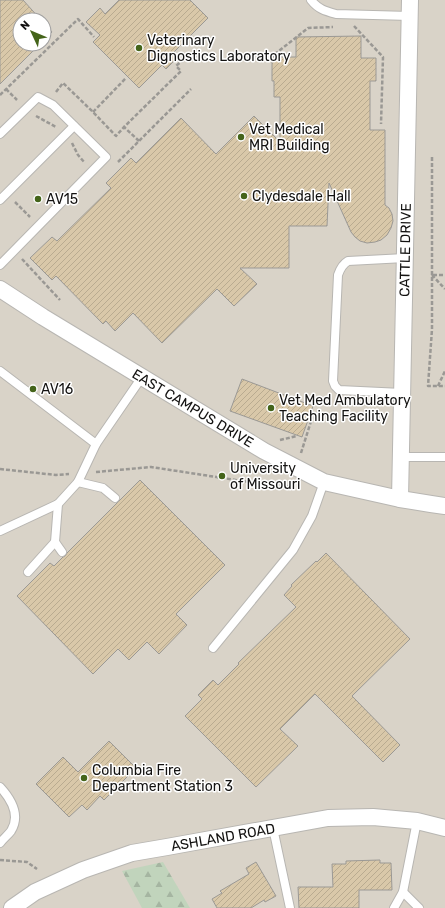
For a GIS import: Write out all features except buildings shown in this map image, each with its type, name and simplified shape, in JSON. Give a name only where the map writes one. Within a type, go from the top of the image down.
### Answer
[{"type":"street","name":"CATTLE DRIVE","points":[[400,499],[410,0]]},
{"type":"street","name":"EAST CAMPUS DRIVE","points":[[0,289],[43,317],[264,451],[324,482],[400,499],[445,506]]},
{"type":"street","name":"ASHLAND ROAD","points":[[12,908],[34,892],[83,870],[132,853],[328,818],[372,817],[417,821],[445,828]]},
{"type":"lane","points":[[311,0],[315,6],[325,12],[336,14],[410,16]]},
{"type":"lane","points":[[0,134],[38,97],[53,105],[106,157],[0,265]]},
{"type":"lane","points":[[0,200],[74,126]]},
{"type":"lane","points":[[402,393],[339,390],[333,381],[339,270],[348,261],[405,258]]},
{"type":"lane","points":[[0,371],[96,444]]},
{"type":"lane","points":[[0,531],[58,504],[78,482],[96,444],[142,377]]},
{"type":"lane","points":[[401,457],[445,457]]},
{"type":"lane","points":[[78,482],[103,488],[114,498]]},
{"type":"lane","points":[[213,648],[293,550],[312,516],[324,482]]},
{"type":"lane","points":[[28,572],[55,542],[58,504]]},
{"type":"lane","points":[[55,542],[62,552]]},
{"type":"lane","points":[[0,788],[8,796],[14,808],[15,819],[11,830],[0,843]]},
{"type":"lane","points":[[394,908],[403,892],[417,821]]},
{"type":"lane","points":[[273,828],[290,908]]},
{"type":"lane","points":[[403,892],[419,908]]},
{"type":"path","points":[[0,95],[78,20],[94,37]]},
{"type":"path","points":[[353,26],[383,57],[381,124]]},
{"type":"path","points":[[270,58],[308,28],[338,27]]},
{"type":"path","points":[[50,89],[56,92],[63,83],[116,136],[181,71],[176,66],[190,54],[204,57]]},
{"type":"path","points":[[93,112],[126,78]]},
{"type":"path","points":[[117,163],[191,89]]},
{"type":"path","points":[[124,127],[139,141]]},
{"type":"path","points":[[432,157],[432,329],[428,386],[445,386]]},
{"type":"path","points":[[13,201],[33,220]]},
{"type":"path","points":[[21,258],[60,300]]},
{"type":"path","points":[[432,275],[445,275]]},
{"type":"path","points":[[432,275],[445,289]]},
{"type":"path","points":[[438,386],[445,371]]},
{"type":"path","points":[[301,454],[312,418],[308,418]]},
{"type":"path","points":[[278,441],[297,436]]},
{"type":"path","points":[[0,469],[56,475],[152,467],[249,482],[295,487]]},
{"type":"path","points":[[0,860],[27,862],[37,869]]},
{"type":"shaded area","name":"University of Missouri","points":[[0,0],[445,0],[445,908],[0,908]]},
{"type":"green space","points":[[163,862],[190,908],[142,908],[122,871]]},
{"type":"place","name":"Veterinary Dignostics Laboratory","points":[[139,48]]},
{"type":"place","name":"Vet Medical MRI Building","points":[[241,137]]},
{"type":"place","name":"Clydesdale Hall","points":[[244,196]]},
{"type":"place","name":"AV15","points":[[38,199]]},
{"type":"place","name":"AV16","points":[[33,389]]},
{"type":"place","name":"Vet Med Ambulatory Teaching Facility","points":[[271,408]]},
{"type":"place","name":"University of Missouri","points":[[222,476]]},
{"type":"place","name":"Columbia Fire Department Station 3","points":[[84,778]]}]
